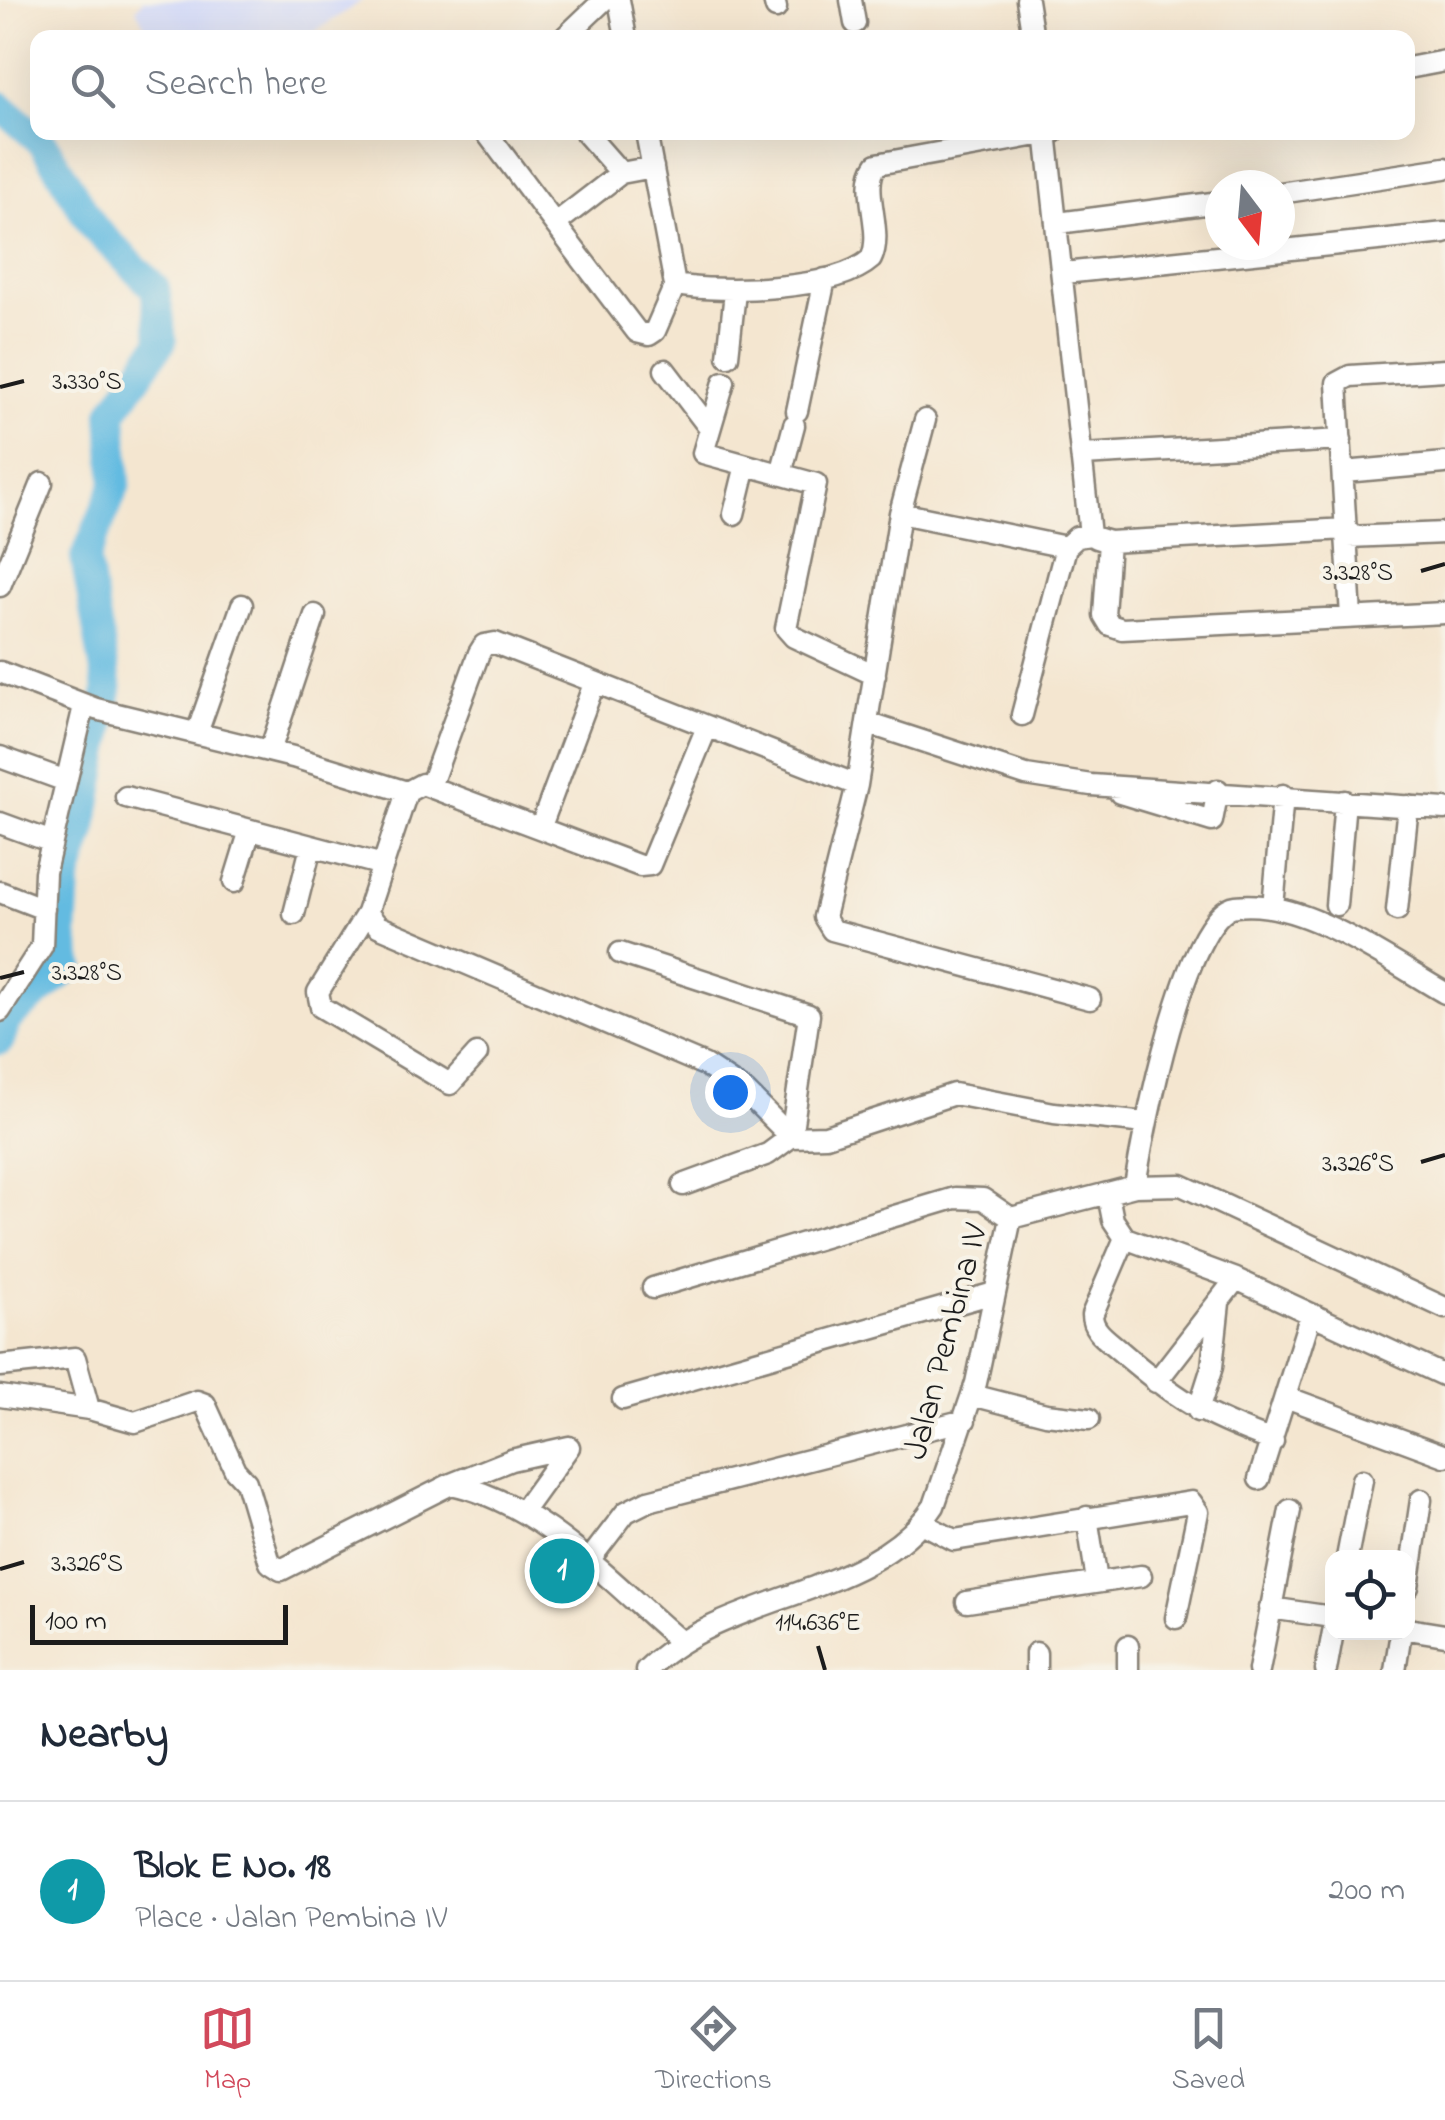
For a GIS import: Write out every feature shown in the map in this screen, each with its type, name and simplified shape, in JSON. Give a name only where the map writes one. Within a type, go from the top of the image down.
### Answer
[{"type":"street","points":[[572,30],[604,0]]},
{"type":"street","points":[[619,0],[625,30]]},
{"type":"street","points":[[851,0],[855,23]]},
{"type":"street","points":[[1027,0],[1032,30]]},
{"type":"street","points":[[1415,67],[1445,61]]},
{"type":"street","points":[[492,140],[637,332],[649,335],[655,331],[675,284],[648,140]]},
{"type":"street","points":[[591,140],[622,173]]},
{"type":"street","points":[[675,284],[736,292],[825,279],[862,267],[874,252],[871,174],[876,164],[1010,140]]},
{"type":"street","points":[[1050,140],[1083,454],[1099,539],[1104,615],[1115,627],[1445,613]]},
{"type":"street","points":[[555,224],[622,173],[654,167]]},
{"type":"street","points":[[1295,191],[1445,168]]},
{"type":"street","points":[[1058,223],[1205,204]]},
{"type":"street","points":[[1064,273],[1445,233]]},
{"type":"street","points":[[781,474],[825,279]]},
{"type":"street","points":[[728,356],[736,292]]},
{"type":"street","points":[[665,370],[710,428]]},
{"type":"street","points":[[1350,617],[1337,388],[1342,379],[1445,370]]},
{"type":"street","points":[[724,382],[702,453],[816,484],[786,628],[794,637],[875,675]]},
{"type":"street","points":[[925,420],[900,512],[857,784],[824,910],[832,930],[1090,998]]},
{"type":"street","points":[[1083,454],[1341,440]]},
{"type":"street","points":[[1344,472],[1445,463]]},
{"type":"street","points":[[734,514],[746,465]]},
{"type":"street","points":[[0,586],[8,546],[42,483]]},
{"type":"street","points":[[900,512],[1066,547]]},
{"type":"street","points":[[1022,715],[1066,547],[1077,538],[1445,533]]},
{"type":"street","points":[[197,734],[242,605]]},
{"type":"street","points":[[270,751],[316,615]]},
{"type":"street","points":[[706,727],[650,865],[640,866],[542,826],[435,791],[432,784],[484,645],[502,646],[857,784]]},
{"type":"street","points":[[0,672],[90,708],[270,751],[408,792]]},
{"type":"street","points":[[542,826],[594,684]]},
{"type":"street","points":[[2,1002],[42,946],[52,842],[66,781],[90,708]]},
{"type":"street","points":[[868,722],[1026,775],[1091,785],[1283,794],[1445,809]]},
{"type":"street","points":[[0,757],[66,781]]},
{"type":"street","points":[[432,784],[417,785],[408,792],[367,913],[318,992],[321,1007],[450,1084],[476,1054]]},
{"type":"street","points":[[1091,785],[1212,821],[1218,790]]},
{"type":"street","points":[[1272,908],[1283,794]]},
{"type":"street","points":[[126,798],[383,865]]},
{"type":"street","points":[[1336,906],[1346,801]]},
{"type":"street","points":[[1397,910],[1408,806]]},
{"type":"street","points":[[0,823],[52,842]]},
{"type":"street","points":[[234,882],[250,830]]},
{"type":"street","points":[[294,914],[312,846]]},
{"type":"street","points":[[0,892],[44,908]]},
{"type":"street","points":[[1445,993],[1295,912],[1234,906],[1220,912],[1210,923],[1174,1018],[1145,1124],[1134,1186],[1181,1186],[1202,1193],[1445,1308]]},
{"type":"street","points":[[367,913],[378,926],[704,1065],[746,1092],[791,1137]]},
{"type":"street","points":[[620,953],[809,1015],[791,1137]]},
{"type":"street","points":[[683,1185],[768,1154],[791,1137],[826,1136],[954,1094],[1054,1114],[1145,1124]]},
{"type":"street","name":"Jalan Pembina IV","points":[[646,1670],[706,1627],[874,1561],[922,1524],[934,1506],[966,1420],[1011,1218],[1134,1186]]},
{"type":"street","points":[[1108,1195],[1114,1220],[1125,1238],[1236,1280],[1445,1376]]},
{"type":"street","points":[[653,1288],[955,1198],[983,1198],[1011,1218]]},
{"type":"street","points":[[1125,1238],[1092,1322],[1156,1382],[1198,1411],[1273,1441]]},
{"type":"street","points":[[1156,1382],[1236,1280]]},
{"type":"street","points":[[622,1400],[994,1293]]},
{"type":"street","points":[[1198,1411],[1215,1352],[1218,1303]]},
{"type":"street","points":[[1260,1478],[1311,1314]]},
{"type":"street","points":[[0,1366],[74,1358],[89,1409]]},
{"type":"street","points":[[0,1396],[89,1409],[135,1422],[197,1401],[205,1404],[235,1470],[246,1482],[274,1569],[288,1570],[452,1484],[511,1460],[569,1447],[522,1512]]},
{"type":"street","points":[[972,1396],[1046,1414],[1089,1419]]},
{"type":"street","points":[[1286,1397],[1445,1456]]},
{"type":"street","points":[[587,1563],[612,1528],[641,1505],[966,1420]]},
{"type":"street","points":[[1349,1550],[1362,1480]]},
{"type":"street","points":[[452,1484],[488,1491],[522,1512],[681,1642]]},
{"type":"street","points":[[922,1524],[954,1540],[1184,1499],[1197,1508],[1176,1618]]},
{"type":"street","points":[[1414,1550],[1421,1500]]},
{"type":"street","points":[[1259,1670],[1290,1510]]},
{"type":"street","points":[[1087,1517],[1097,1581]]},
{"type":"street","points":[[967,1602],[1141,1576]]},
{"type":"street","points":[[1270,1608],[1325,1616]]},
{"type":"street","points":[[1415,1631],[1445,1635]]},
{"type":"street","points":[[1326,1670],[1332,1640]]},
{"type":"street","points":[[1394,1670],[1399,1640]]},
{"type":"street","points":[[1128,1646],[1128,1670]]},
{"type":"shaded area","points":[[143,0],[363,0],[318,30],[147,30],[136,9]]},
{"type":"waterway","points":[[0,106],[30,132]]},
{"type":"waterway","points":[[0,1040],[7,1019],[70,967],[63,936],[66,881],[83,827],[108,689],[85,558],[116,484],[112,413],[162,341],[155,288],[94,228],[40,140]]},
{"type":"place","name":"Blok E No. 18","points":[[562,1571]]}]
